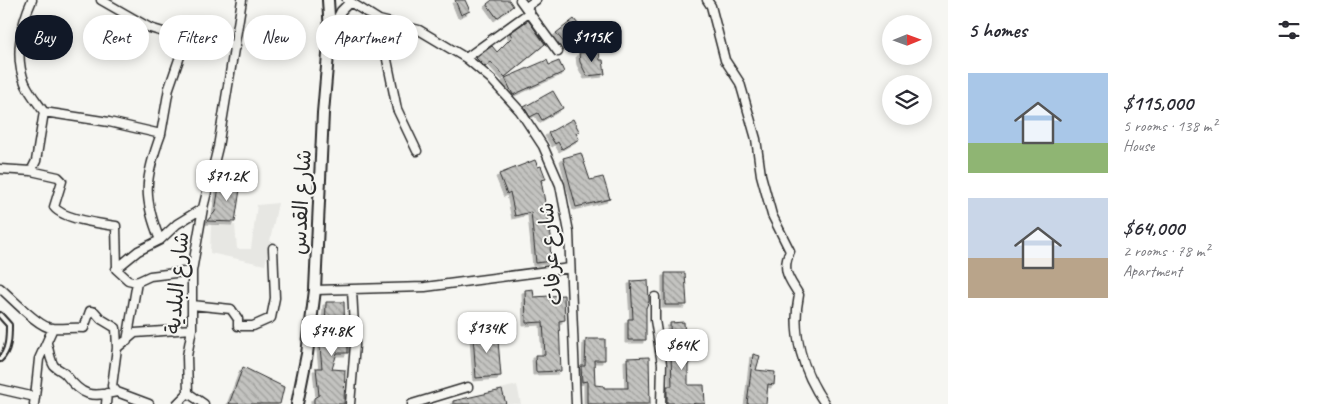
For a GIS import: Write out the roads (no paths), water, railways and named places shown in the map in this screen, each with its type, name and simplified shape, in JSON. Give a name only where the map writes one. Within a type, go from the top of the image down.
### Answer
[{"type":"main road","name":"شارع القدس","points":[[328,0],[329,15]]},
{"type":"main road","name":"شارع القدس","points":[[297,404],[307,354],[315,290],[323,113],[328,60]]},
{"type":"street","points":[[32,0],[24,17],[20,41],[24,82],[44,112],[36,161],[32,170]]},
{"type":"street","points":[[101,0],[150,28],[159,31]]},
{"type":"street","name":"شارع البلدية","points":[[188,392],[187,356],[192,329],[192,271],[203,208],[218,147],[242,0]]},
{"type":"street","points":[[520,0],[558,52]]},
{"type":"street","points":[[466,58],[528,10],[536,0]]},
{"type":"street","points":[[706,0],[711,6],[725,60],[740,82],[756,139],[761,175],[772,215],[790,251],[785,262],[786,274],[799,296],[794,316],[796,342],[825,404]]},
{"type":"street","points":[[339,15],[348,1]]},
{"type":"street","name":"شارع عرفات","points":[[348,1],[371,15]]},
{"type":"street","name":"شارع عرفات","points":[[418,30],[466,58],[492,79],[520,110],[543,146],[560,186],[569,232],[576,404]]},
{"type":"street","points":[[160,240],[150,217],[148,172],[161,134],[169,88],[179,60]]},
{"type":"street","points":[[387,60],[397,109],[417,151]]},
{"type":"street","points":[[44,112],[109,122],[161,134]]},
{"type":"street","points":[[0,169],[32,170],[58,177],[62,181],[54,207],[58,212],[92,223],[116,226],[116,269],[128,280],[137,282],[150,276],[192,271]]},
{"type":"street","points":[[116,269],[138,251],[160,240],[176,224],[203,208]]},
{"type":"street","points":[[192,304],[231,309],[238,319],[238,326],[253,326],[271,318],[275,298],[273,248]]},
{"type":"street","points":[[315,290],[434,286],[570,268]]},
{"type":"street","points":[[126,341],[137,282]]},
{"type":"street","points":[[0,288],[42,326],[84,328],[90,311],[95,312],[101,319],[116,328],[117,348],[112,386],[117,392]]},
{"type":"street","points":[[350,404],[355,345],[352,290]]},
{"type":"street","points":[[655,298],[662,364],[661,404]]},
{"type":"street","points":[[0,389],[34,401],[39,359],[53,328]]},
{"type":"street","points":[[117,348],[135,333],[192,329]]},
{"type":"street","points":[[47,343],[54,367],[65,374],[78,390],[83,393],[117,392],[149,404]]},
{"type":"street","points":[[412,404],[468,386]]},
{"type":"street","points":[[177,404],[188,392],[204,404]]},
{"type":"street","points":[[106,404],[107,393]]},
{"type":"lane","points":[[0,316],[9,325],[7,348],[0,359]]}]
